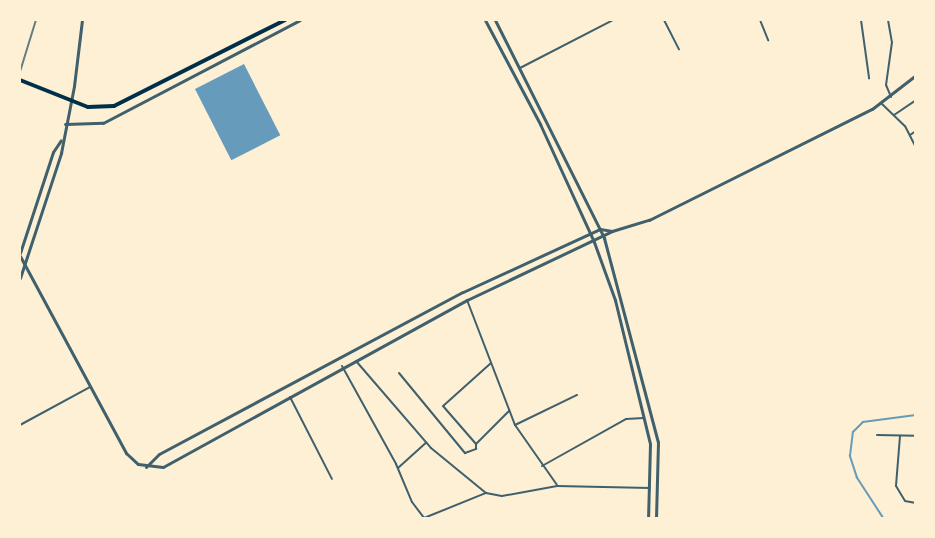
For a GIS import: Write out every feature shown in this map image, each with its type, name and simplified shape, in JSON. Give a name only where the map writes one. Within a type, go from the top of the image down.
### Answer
[{"type":"main road","points":[[20,80],[88,107],[114,106],[285,20]]},
{"type":"street","points":[[20,278],[61,153],[62,138],[74,86],[82,20]]},
{"type":"street","points":[[65,124],[103,123],[300,20]]},
{"type":"street","points":[[485,20],[540,124],[594,242],[615,300],[644,418],[650,466],[648,519]]},
{"type":"street","points":[[495,20],[604,238],[650,402],[658,465],[656,519]]},
{"type":"street","points":[[520,68],[613,20]]},
{"type":"street","points":[[664,20],[679,49]]},
{"type":"street","points":[[760,20],[768,40]]},
{"type":"street","points":[[861,20],[869,78]]},
{"type":"street","points":[[888,20],[892,42],[886,85],[891,97]]},
{"type":"street","points":[[62,138],[53,152],[20,255],[126,453],[146,467],[163,467],[342,366],[467,300],[604,238],[612,231],[649,220],[881,103],[915,75]]},
{"type":"street","points":[[894,115],[915,100]]},
{"type":"street","points":[[881,103],[910,135],[915,148]]},
{"type":"street","points":[[910,135],[915,131]]},
{"type":"street","points":[[146,467],[159,454],[463,292],[590,233],[600,229],[612,231]]},
{"type":"street","points":[[467,300],[508,411],[557,486]]},
{"type":"street","points":[[355,360],[426,443],[486,493],[502,496],[557,486],[650,488]]},
{"type":"street","points":[[476,444],[443,406],[491,363]]},
{"type":"street","points":[[342,366],[398,468],[412,502],[424,518],[486,493]]},
{"type":"street","points":[[399,373],[465,453],[476,449],[476,444],[508,411]]},
{"type":"street","points":[[20,425],[90,387]]},
{"type":"street","points":[[515,425],[577,394]]},
{"type":"street","points":[[290,397],[332,479]]},
{"type":"street","points":[[542,466],[626,419],[644,418]]},
{"type":"street","points":[[877,435],[915,436]]},
{"type":"street","points":[[900,436],[896,486],[905,501],[915,503]]},
{"type":"street","points":[[398,468],[426,443]]},
{"type":"street","points":[[650,466],[658,465]]},
{"type":"water","points":[[244,64],[280,135],[231,160],[195,89]]},
{"type":"waterway","points":[[883,518],[857,478],[850,456],[853,432],[863,422],[916,415]]},
{"type":"railway","points":[[20,72],[36,20]]}]
